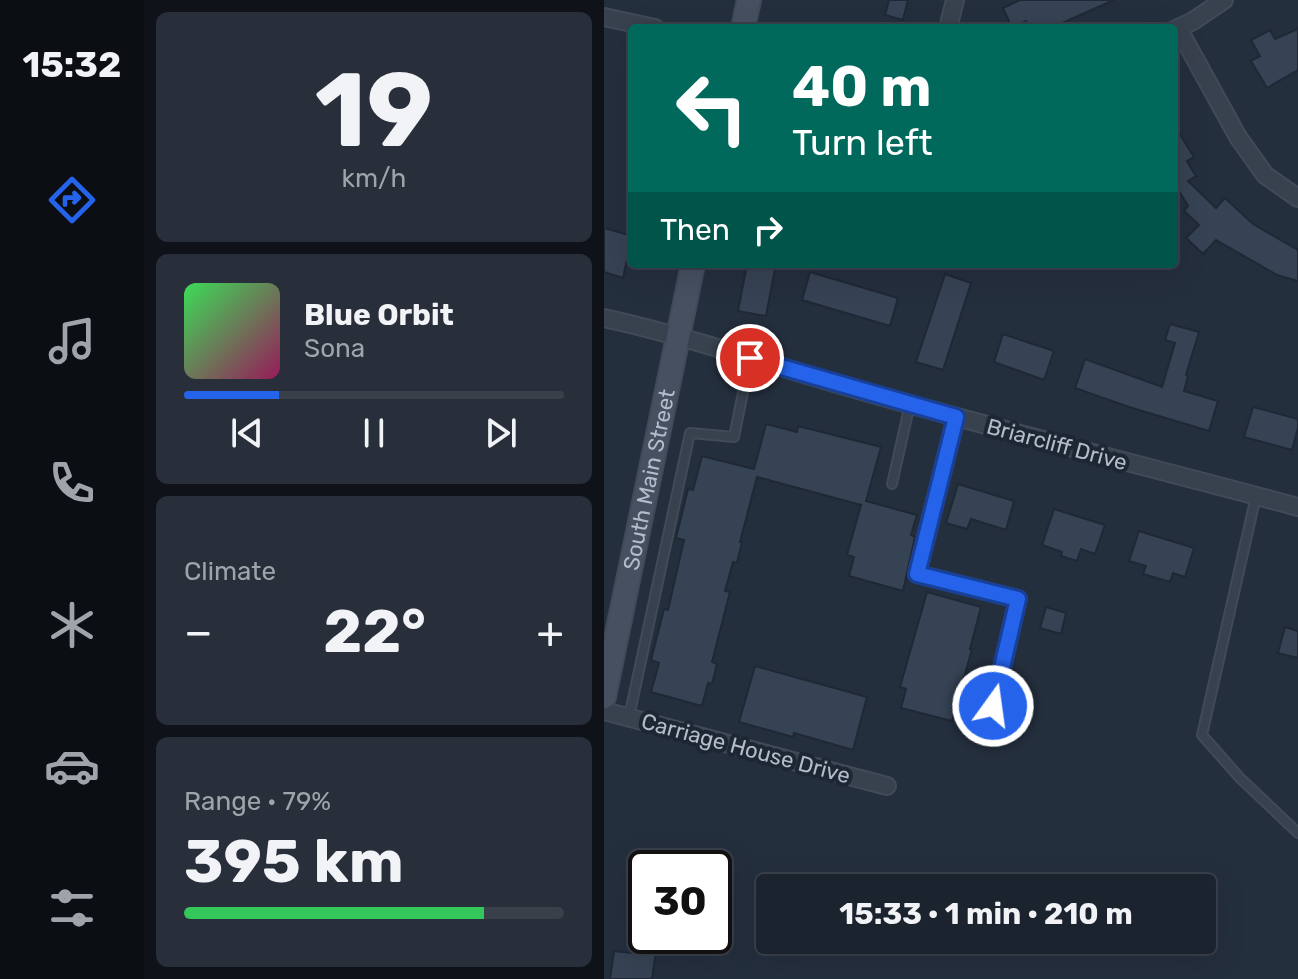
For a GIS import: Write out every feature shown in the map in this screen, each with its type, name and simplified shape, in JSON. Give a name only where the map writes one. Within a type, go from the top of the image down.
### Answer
[{"type":"main road","points":[[744,24],[749,0]]},
{"type":"main road","name":"South Main Street","points":[[604,697],[692,268]]},
{"type":"street","points":[[949,24],[955,0]]},
{"type":"street","points":[[1178,28],[1224,0]]},
{"type":"street","points":[[604,17],[636,24]]},
{"type":"street","points":[[1178,32],[1238,137],[1265,175],[1298,198]]},
{"type":"street","name":"Briarcliff Drive","points":[[604,318],[654,329],[956,417],[1298,507]]},
{"type":"street","points":[[956,417],[917,574],[1018,599],[993,706]]},
{"type":"street","name":"Carriage House Drive","points":[[604,711],[887,786]]},
{"type":"lane","points":[[628,717],[690,433],[734,437],[750,358]]},
{"type":"lane","points":[[892,484],[910,404]]},
{"type":"lane","points":[[1256,496],[1202,735],[1240,778],[1298,833]]},
{"type":"building","points":[[889,0],[908,0],[903,20],[885,15]]},
{"type":"building","points":[[1020,0],[1114,0],[1060,24],[1028,24],[1026,21],[1010,24],[1003,8]]},
{"type":"building","points":[[1298,29],[1298,70],[1267,88],[1251,61],[1260,56],[1251,40],[1270,30],[1275,39]]},
{"type":"building","points":[[1178,131],[1194,157],[1187,161],[1196,176],[1188,181],[1216,208],[1225,198],[1253,224],[1298,250],[1298,281],[1277,275],[1216,240],[1203,254],[1186,238],[1199,225],[1184,211],[1188,206],[1178,190]]},
{"type":"building","points":[[604,228],[628,235],[623,278],[604,272]]},
{"type":"building","points":[[746,268],[775,268],[766,316],[738,311]]},
{"type":"building","points":[[810,272],[898,298],[890,326],[802,300]]},
{"type":"building","points":[[945,274],[971,283],[943,370],[916,362]]},
{"type":"building","points":[[1170,324],[1199,332],[1184,391],[1218,401],[1209,431],[1075,388],[1085,359],[1162,387],[1175,343],[1165,340]]},
{"type":"building","points":[[1003,334],[1054,351],[1044,380],[994,362]]},
{"type":"building","points":[[1253,407],[1298,419],[1292,450],[1244,437]]},
{"type":"building","points":[[766,424],[797,432],[798,426],[881,447],[866,501],[917,515],[903,591],[849,576],[854,557],[847,555],[861,505],[757,477],[737,563],[733,562],[725,591],[730,592],[712,662],[717,664],[702,706],[651,692],[659,663],[651,660],[664,609],[668,610],[684,540],[676,538],[688,489],[693,490],[702,456],[754,469]]},
{"type":"building","points":[[958,484],[1014,501],[1006,530],[971,519],[967,529],[946,523]]},
{"type":"building","points":[[1054,509],[1105,525],[1095,554],[1081,549],[1077,561],[1042,545]]},
{"type":"building","points":[[1139,531],[1194,548],[1185,577],[1173,573],[1170,582],[1143,574],[1146,566],[1129,561]]},
{"type":"building","points":[[927,592],[981,607],[952,721],[901,708],[906,689],[900,687]]},
{"type":"building","points":[[1046,607],[1066,613],[1061,634],[1040,628]]},
{"type":"building","points":[[1285,627],[1298,631],[1298,658],[1278,653]]},
{"type":"building","points":[[755,666],[867,697],[853,750],[794,733],[793,737],[739,722]]},
{"type":"building","points":[[614,951],[656,954],[652,979],[610,979]]},
{"type":"route","points":[[750,358],[956,417],[917,574],[1018,599],[993,706]]}]
